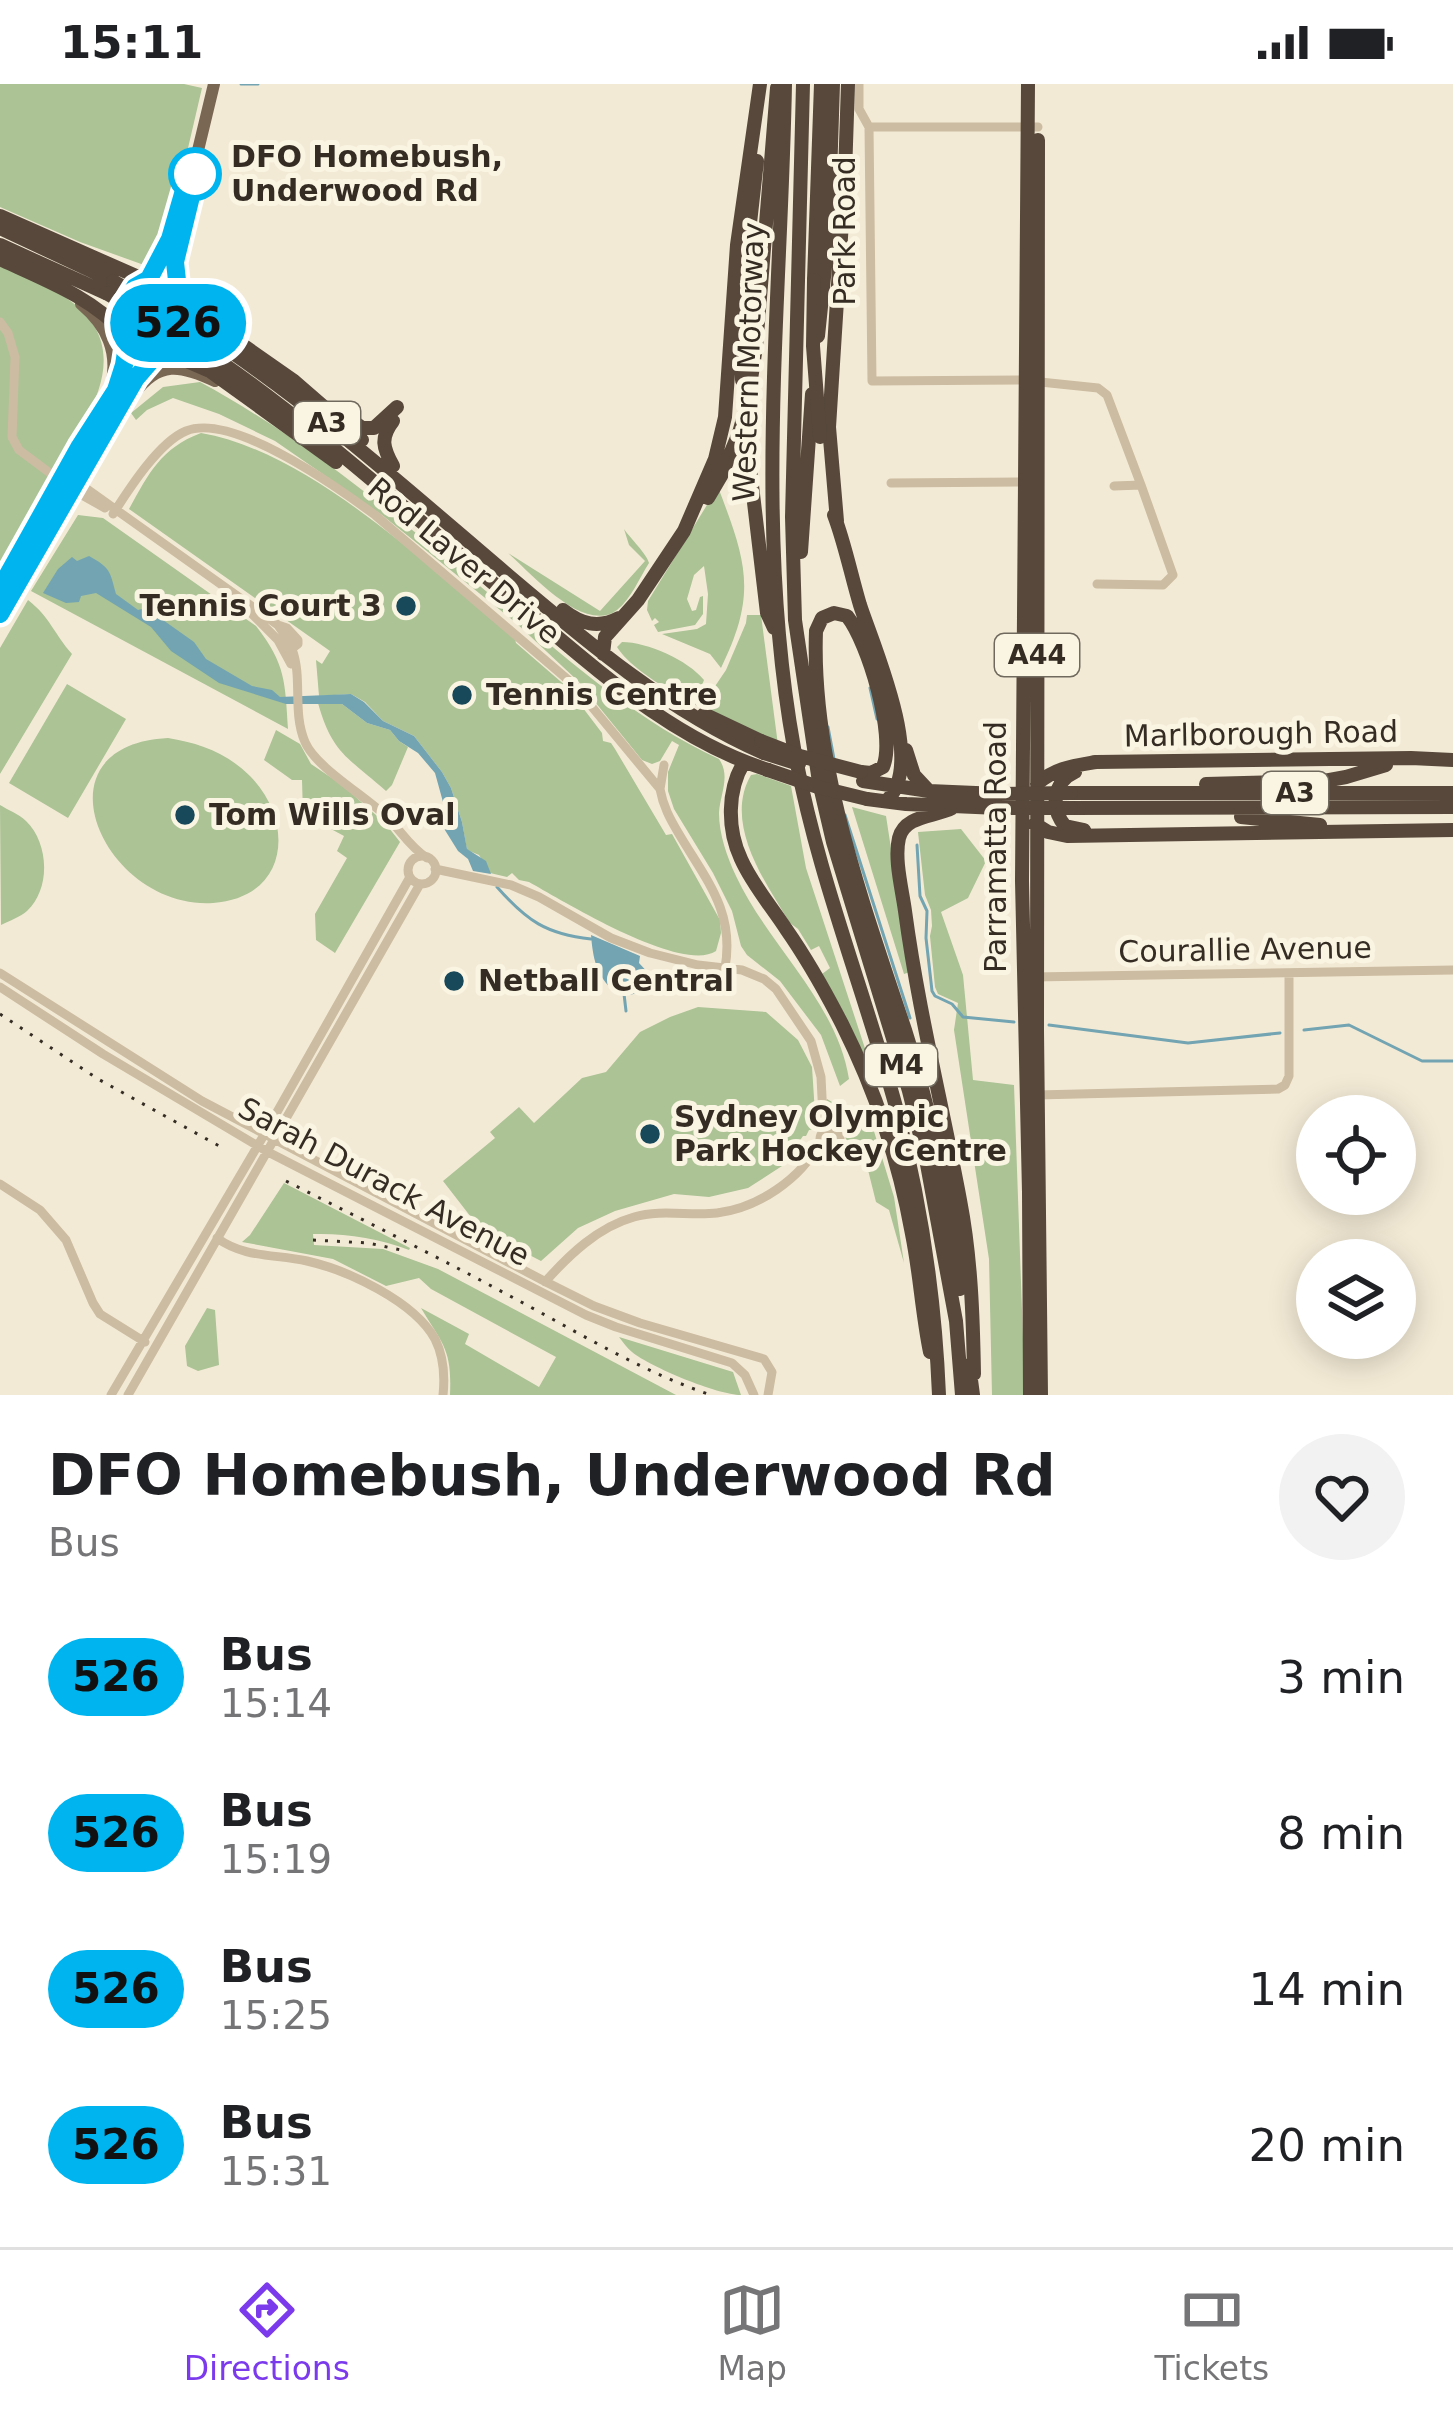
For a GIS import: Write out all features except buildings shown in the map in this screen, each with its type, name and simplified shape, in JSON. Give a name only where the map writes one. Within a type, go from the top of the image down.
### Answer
[{"type":"highway","name":"Western Motorway","points":[[742,380],[744,267],[763,84]]},
{"type":"highway","points":[[716,472],[725,417],[737,245],[763,84]]},
{"type":"highway","name":"Western Motorway","points":[[781,84],[771,524],[780,641],[794,747],[818,855],[880,1051],[916,1189],[936,1326],[939,1395]]},
{"type":"highway","points":[[599,661],[605,637],[644,592],[742,429],[757,347],[781,84]]},
{"type":"highway","name":"Western Motorway","points":[[803,84],[793,602],[808,722],[828,822],[931,1178],[953,1304],[962,1395]]},
{"type":"highway","points":[[820,84],[813,346],[820,436],[861,608],[902,722],[909,764],[929,791]]},
{"type":"highway","name":"Western Motorway","points":[[793,602],[826,268],[833,84]]},
{"type":"highway","points":[[837,521],[829,427],[848,84]]},
{"type":"highway","name":"Parramatta Road","points":[[1028,84],[1034,127]]},
{"type":"highway","name":"Parramatta Road","points":[[1030,977],[1040,845],[1032,482],[1038,84]]},
{"type":"highway","points":[[0,216],[143,282]]},
{"type":"highway","name":"A3","points":[[0,228],[294,395],[477,548],[662,718],[767,770],[867,799],[952,808],[999,801],[1071,800],[1207,808],[1453,807]]},
{"type":"highway","name":"A3","points":[[0,245],[109,287]]},
{"type":"highway","points":[[0,259],[104,312],[126,336]]},
{"type":"highway","points":[[177,294],[197,313],[362,428],[381,424],[399,409],[383,436],[392,466]]},
{"type":"highway","name":"A3","points":[[196,337],[385,494],[599,661],[621,667],[695,719],[762,747],[897,787],[999,801]]},
{"type":"highway","points":[[162,346],[240,392],[364,484],[385,494]]},
{"type":"highway","points":[[294,381],[392,466],[448,524]]},
{"type":"highway","name":"Western Motorway","points":[[742,429],[767,613],[780,641]]},
{"type":"highway","name":"Parramatta Road","points":[[1032,482],[1022,807],[1041,1395]]},
{"type":"highway","points":[[477,548],[575,620],[598,625],[623,615]]},
{"type":"highway","points":[[862,776],[886,762],[880,705],[854,626],[847,616],[829,614],[819,621],[815,640],[826,749],[847,850],[937,1150],[974,1395]]},
{"type":"highway","points":[[886,801],[897,787],[900,750],[887,682]]},
{"type":"highway","points":[[1039,740],[1051,758],[1070,766]]},
{"type":"highway","points":[[762,747],[745,761],[736,777],[731,820],[735,843],[748,872],[812,970],[869,1084],[904,1191],[939,1395]]},
{"type":"highway","points":[[1136,793],[1165,786],[1324,781],[1383,765],[1453,760]]},
{"type":"highway","name":"Marlborough Road","points":[[1022,807],[1040,781],[1070,766],[1453,760]]},
{"type":"highway","points":[[1114,764],[1079,770],[1062,780],[1057,813],[1065,826],[1125,836]]},
{"type":"highway","name":"A3","points":[[1071,800],[1136,793],[1453,793]]},
{"type":"highway","points":[[1022,807],[1039,827],[1067,836],[1453,830]]},
{"type":"highway","name":"M4","points":[[952,808],[907,826],[900,835],[899,862],[910,949],[963,1215],[974,1395]]},
{"type":"highway","points":[[1207,808],[1212,817],[1250,817],[1342,832]]},
{"type":"highway","points":[[1040,845],[1067,836]]},
{"type":"highway","name":"Parramatta Road","points":[[1030,1395],[1032,1095]]},
{"type":"main road","points":[[180,312],[175,262],[213,86]]},
{"type":"main road","points":[[143,282],[176,224],[194,167]]},
{"type":"main road","points":[[143,282],[159,279],[177,294]]},
{"type":"main road","points":[[0,614],[71,484],[114,372],[109,338],[93,315],[53,283]]},
{"type":"main road","points":[[102,409],[122,376],[123,313]]},
{"type":"main road","points":[[126,336],[141,347],[162,346]]},
{"type":"main road","points":[[0,589],[136,378],[162,346]]},
{"type":"main road","points":[[96,444],[142,383],[156,372],[187,370],[240,392]]},
{"type":"street","name":"Park Road","points":[[859,84],[860,109],[868,127],[872,380],[1032,382]]},
{"type":"street","points":[[868,127],[1034,127]]},
{"type":"street","points":[[0,322],[15,357],[12,437],[20,450],[295,634],[298,644],[289,651]]},
{"type":"street","points":[[1032,382],[1103,391],[1173,575],[1163,585],[1097,584]]},
{"type":"street","name":"Rod Laver Drive","points":[[115,511],[165,445],[188,430],[206,426],[273,451],[375,514],[573,684],[660,789],[665,809],[724,914],[728,932],[725,968]]},
{"type":"street","points":[[891,483],[1032,482]]},
{"type":"street","points":[[1114,486],[1141,485]]},
{"type":"street","points":[[115,511],[248,610],[289,651],[298,716],[313,755],[387,817],[435,869],[511,885],[611,938],[687,962],[753,974],[776,989],[811,1042],[824,1095],[823,1117],[840,1135],[840,1144],[833,1150],[820,1144]]},
{"type":"street","points":[[660,789],[664,765]]},
{"type":"street","points":[[387,817],[402,844],[409,872],[420,884]]},
{"type":"street","points":[[404,901],[415,858],[427,857]]},
{"type":"street","points":[[111,1395],[266,1143],[404,901],[420,884],[432,880],[435,869]]},
{"type":"street","name":"Courallie Avenue","points":[[1030,977],[1453,970]]},
{"type":"street","name":"Sarah Durack Avenue","points":[[0,974],[266,1143]]},
{"type":"street","points":[[1032,1095],[1278,1089],[1289,1076],[1289,974]]},
{"type":"street","name":"Sarah Durack Avenue","points":[[0,988],[103,1054],[616,1327],[727,1360],[746,1375],[754,1394]]},
{"type":"street","points":[[820,1144],[818,1109],[824,1095]]},
{"type":"street","points":[[544,1287],[598,1233],[615,1224],[663,1212],[719,1213],[779,1188],[820,1144],[825,1130],[832,1129]]},
{"type":"street","points":[[128,1395],[266,1143]]},
{"type":"street","points":[[0,1184],[40,1210],[66,1240],[100,1314],[154,1348]]},
{"type":"street","points":[[217,1238],[246,1254],[314,1263],[358,1279],[397,1301],[435,1340],[444,1367],[443,1395]]},
{"type":"street","name":"Sarah Durack Avenue","points":[[544,1287],[640,1323],[764,1359],[772,1374],[768,1395]]},
{"type":"green space","points":[[0,84],[184,84],[202,88],[171,221],[144,265],[0,207]]},
{"type":"green space","points":[[0,266],[53,290],[85,314],[99,336],[104,360],[100,384],[79,433],[0,573]]},
{"type":"green space","points":[[200,382],[282,432],[360,489],[610,692],[719,759],[725,779],[719,821],[730,861],[750,901],[831,1024],[849,1079],[840,1086],[821,1035],[780,981],[741,946],[732,911],[668,791],[668,772],[679,745],[672,741],[660,761],[642,760],[578,681],[515,622],[382,515],[275,441],[173,398],[136,420],[131,413],[163,387]]},
{"type":"green space","name":"Tennis Centre","points":[[201,433],[243,444],[285,463],[367,516],[567,687],[602,733],[603,741],[611,743],[666,835],[672,834],[720,920],[716,951],[677,953],[651,944],[512,873],[507,877],[490,873],[479,855],[467,850],[451,788],[414,736],[383,721],[351,694],[319,696],[316,660],[322,664],[330,651],[129,509],[166,454]]},
{"type":"green space","points":[[718,487],[744,577],[740,618],[721,668],[710,654],[662,634],[706,624],[704,566],[694,575],[687,599],[692,611],[703,596],[703,614],[695,625],[658,632],[654,625],[659,622],[652,621],[647,610],[648,601]]},
{"type":"green space","points":[[78,515],[103,518],[256,626],[282,674],[288,729],[31,591]]},
{"type":"green space","points":[[624,529],[649,563],[622,605],[604,616],[574,608],[508,553],[600,611],[645,561],[629,545]]},
{"type":"green space","points":[[28,600],[72,654],[0,774],[0,648]]},
{"type":"green space","points":[[747,615],[761,615],[778,745],[667,689],[617,647],[622,642],[643,645],[688,666],[704,680],[696,700],[703,704],[726,670]]},
{"type":"green space","points":[[67,684],[126,719],[68,818],[9,783]]},
{"type":"green space","points":[[330,702],[390,730],[408,747],[386,791],[336,745],[318,703]]},
{"type":"green space","points":[[276,730],[300,744],[311,764],[342,785],[400,842],[335,953],[316,940],[315,914],[347,858],[337,851],[344,836],[303,814],[302,780],[292,780],[264,760]]},
{"type":"green space","name":"Tom Wills Oval","points":[[168,738],[202,746],[232,761],[265,795],[274,815],[277,855],[270,873],[257,888],[238,898],[213,903],[174,898],[141,881],[114,856],[98,826],[93,795],[101,768],[126,747]]},
{"type":"green space","points":[[751,775],[791,786],[806,868],[874,1076],[822,974],[830,968],[819,946],[811,950],[790,923],[751,852],[742,813],[744,793]]},
{"type":"green space","points":[[0,805],[34,830],[44,866],[35,902],[1,925]]},
{"type":"green space","points":[[852,807],[886,816],[910,972],[904,974]]},
{"type":"green space","points":[[961,829],[986,861],[968,898],[941,912],[963,975],[973,1080],[1014,1085],[1025,1395],[992,1395],[989,1259],[954,1030],[958,1003],[938,994],[935,987],[931,910],[918,832]]},
{"type":"green space","name":"Sydney Olympic Park Hockey Centre","points":[[698,1007],[766,1012],[798,1040],[812,1067],[816,1129],[803,1136],[782,1166],[748,1188],[709,1197],[674,1194],[615,1211],[578,1228],[541,1261],[481,1230],[443,1181],[495,1138],[490,1132],[519,1107],[534,1123],[582,1078],[606,1072],[640,1032]]},
{"type":"green space","points":[[827,1099],[844,1117],[868,1122],[873,1128],[894,1197],[904,1263],[889,1210],[876,1202],[865,1158],[856,1162],[842,1130],[831,1124],[823,1105]]},
{"type":"green space","points":[[284,1183],[410,1248],[325,1234],[313,1234],[314,1245],[383,1249],[438,1269],[676,1395],[450,1395],[448,1357],[421,1308],[469,1334],[465,1344],[539,1387],[556,1357],[419,1278],[386,1286],[333,1259],[242,1242]]},
{"type":"green space","points":[[207,1308],[215,1310],[219,1365],[198,1371],[187,1366],[185,1346]]},
{"type":"green space","points":[[619,1337],[733,1372],[741,1395],[668,1372],[632,1352]]},
{"type":"water","points":[[89,556],[108,571],[116,594],[138,610],[146,608],[194,642],[206,659],[252,686],[280,697],[351,694],[383,721],[414,736],[451,788],[467,849],[486,861],[491,874],[473,871],[458,851],[443,827],[443,802],[435,773],[390,730],[367,723],[342,704],[286,704],[219,683],[171,651],[151,627],[96,593],[66,603],[43,593],[72,557],[77,561]]},
{"type":"water","points":[[591,935],[640,956],[639,963],[652,977],[666,984],[630,995],[615,992],[597,966]]},
{"type":"waterway","points":[[241,84],[258,84]]},
{"type":"waterway","points":[[870,688],[877,719]]},
{"type":"waterway","points":[[828,727],[834,759]]},
{"type":"waterway","points":[[845,815],[910,1018]]},
{"type":"waterway","points":[[917,845],[932,991],[963,1017],[1014,1022]]},
{"type":"waterway","points":[[497,887],[538,924],[591,939]]},
{"type":"waterway","points":[[624,994],[626,1011]]},
{"type":"waterway","points":[[1049,1025],[1188,1043],[1280,1033]]},
{"type":"waterway","points":[[1304,1030],[1349,1025],[1422,1061],[1453,1061]]},
{"type":"railway","points":[[0,1014],[98,1079],[221,1147]]},
{"type":"railway","points":[[286,1181],[634,1362],[711,1395]]},
{"type":"railway","points":[[313,1240],[401,1250]]},
{"type":"bus line","name":"526","points":[[0,589],[116,390],[127,346],[124,305],[135,287],[149,279],[170,239],[194,167],[196,176],[175,262],[180,312],[175,333],[136,378],[103,430],[0,614]]},
{"type":"place","name":"DFO Homebush, Underwood Rd","points":[[195,174]]},
{"type":"place","name":"Tennis Court 3","points":[[406,606]]},
{"type":"place","name":"Tennis Centre","points":[[462,695]]},
{"type":"place","name":"Tom Wills Oval","points":[[185,815]]},
{"type":"place","name":"Netball Central","points":[[454,981]]},
{"type":"place","name":"Sydney Olympic Park Hockey Centre","points":[[650,1134]]}]
